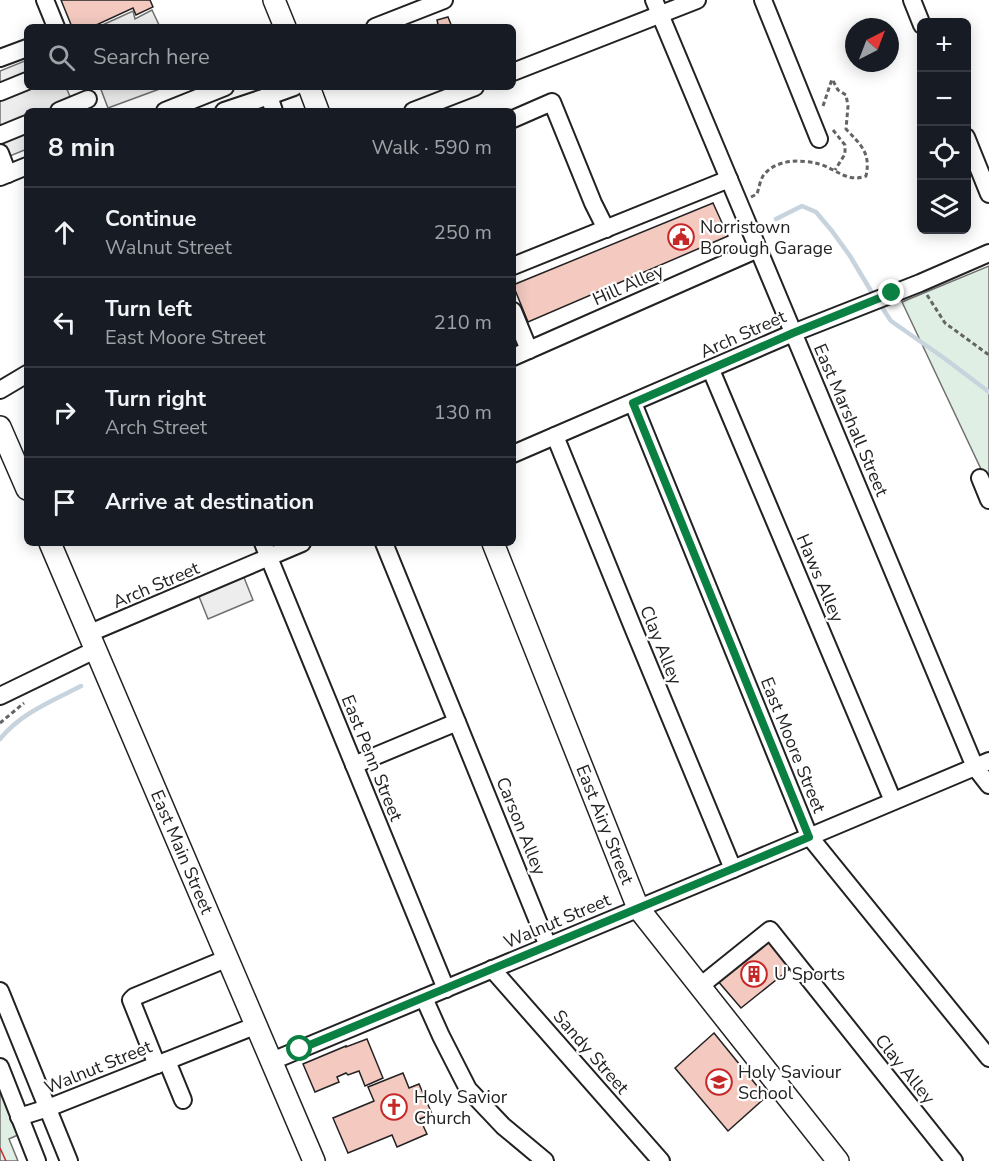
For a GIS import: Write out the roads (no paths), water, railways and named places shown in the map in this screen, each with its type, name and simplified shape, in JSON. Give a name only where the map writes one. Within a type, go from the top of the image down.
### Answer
[{"type":"main road","points":[[274,0],[284,24]]},
{"type":"main road","points":[[310,90],[317,108]]},
{"type":"main road","points":[[0,427],[24,482]]},
{"type":"main road","name":"East Main Street","points":[[51,546],[314,1161]]},
{"type":"main road","name":"East Airy Street","points":[[494,546],[638,908],[838,1161]]},
{"type":"street","points":[[45,0],[55,24]]},
{"type":"street","points":[[383,24],[444,0]]},
{"type":"street","points":[[516,71],[657,8],[697,0]]},
{"type":"street","points":[[763,0],[825,133]]},
{"type":"street","points":[[912,0],[918,18]]},
{"type":"street","name":"East Marshall Street","points":[[657,8],[793,333],[982,764],[989,785]]},
{"type":"street","points":[[0,58],[24,49]]},
{"type":"street","points":[[0,92],[24,82]]},
{"type":"street","points":[[172,108],[217,90]]},
{"type":"street","points":[[235,108],[271,98],[288,90]]},
{"type":"street","points":[[421,108],[467,90]]},
{"type":"street","points":[[66,108],[88,99]]},
{"type":"street","points":[[516,118],[552,102],[588,192],[606,229]]},
{"type":"street","points":[[0,135],[24,125]]},
{"type":"street","points":[[971,149],[989,194]]},
{"type":"street","points":[[0,153],[4,176],[24,167]]},
{"type":"street","points":[[516,265],[729,179]]},
{"type":"street","name":"Hill Alley","points":[[516,356],[758,249]]},
{"type":"street","name":"Arch Street","points":[[516,452],[793,333],[989,253]]},
{"type":"street","points":[[516,318],[530,350]]},
{"type":"street","name":"Haws Alley","points":[[711,370],[893,801]]},
{"type":"street","points":[[0,390],[24,376]]},
{"type":"street","name":"East Moore Street","points":[[633,403],[809,837],[989,1058]]},
{"type":"street","name":"Clay Alley","points":[[555,436],[733,869]]},
{"type":"street","points":[[980,478],[989,500]]},
{"type":"street","name":"Arch Street","points":[[0,695],[93,641],[266,551],[288,546]]},
{"type":"street","name":"Carson Alley","points":[[385,546],[548,946]]},
{"type":"street","name":"East Penn Street","points":[[266,551],[446,989]]},
{"type":"street","points":[[354,765],[457,722]]},
{"type":"street","name":"Walnut Street","points":[[272,1061],[982,764]]},
{"type":"street","name":"Clay Alley","points":[[699,987],[770,930],[954,1161]]},
{"type":"street","points":[[183,1100],[131,1000],[228,958]]},
{"type":"street","name":"Sandy Street","points":[[492,969],[661,1161]]},
{"type":"street","points":[[0,991],[69,1161]]},
{"type":"street","points":[[424,998],[468,1089],[503,1126],[545,1161]]},
{"type":"street","name":"Walnut Street","points":[[19,1117],[48,1108],[256,1025]]},
{"type":"street","points":[[0,1067],[37,1161]]},
{"type":"waterway","points":[[776,219],[802,206],[816,212],[850,256],[874,296]]},
{"type":"waterway","points":[[879,303],[891,321],[989,392]]},
{"type":"waterway","points":[[0,739],[27,715],[81,686]]},
{"type":"place","name":"Norristown Borough Garage","points":[[681,237]]},
{"type":"place","name":"U Sports","points":[[754,974]]},
{"type":"place","name":"Holy Saviour School","points":[[719,1082]]},
{"type":"place","name":"Holy Savior Church","points":[[394,1107]]}]
